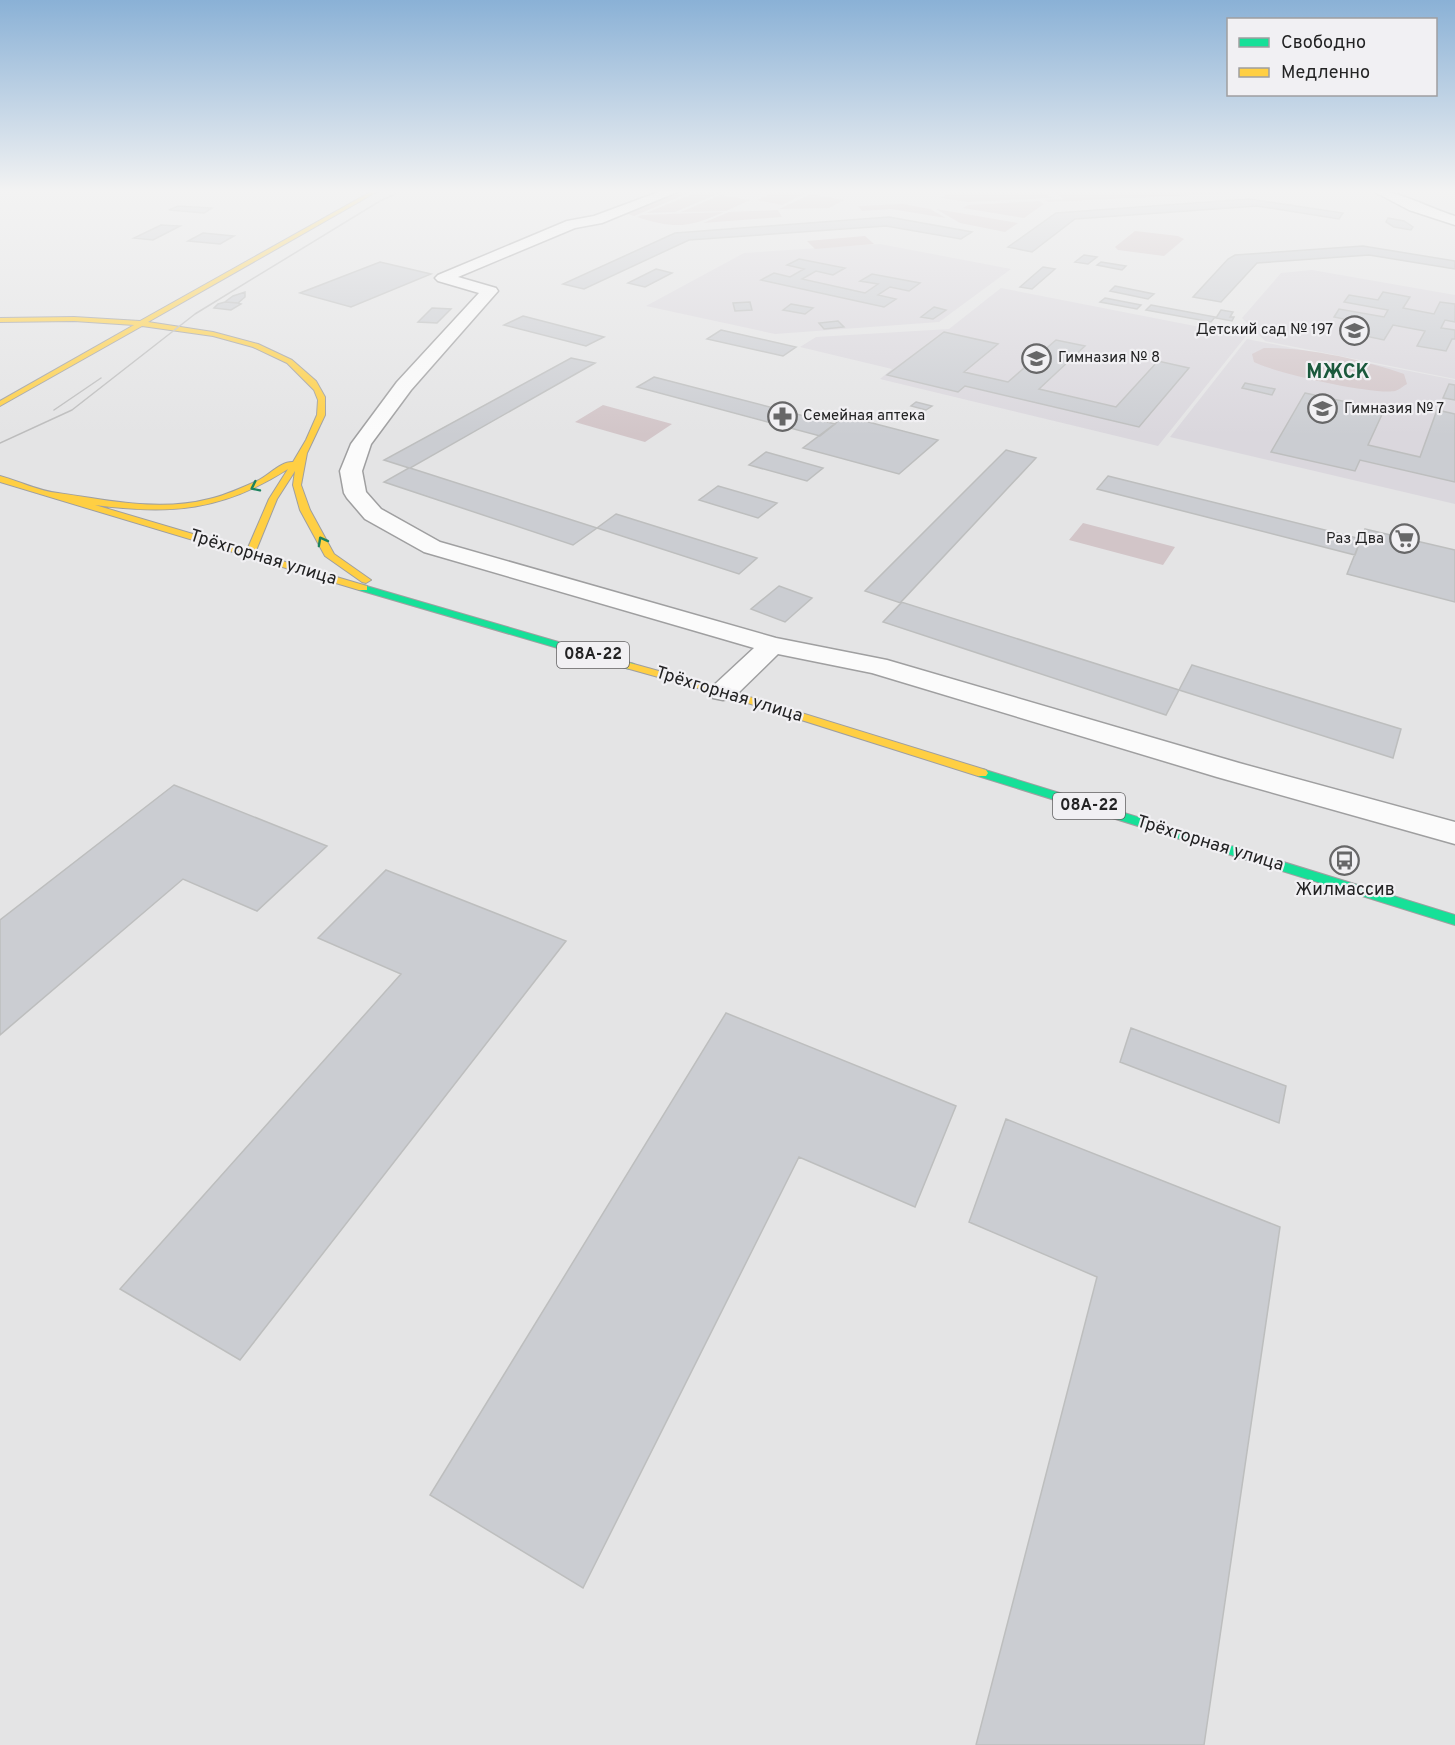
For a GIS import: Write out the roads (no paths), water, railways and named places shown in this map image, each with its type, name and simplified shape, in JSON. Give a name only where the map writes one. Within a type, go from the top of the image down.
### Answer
[{"type":"main road","points":[[0,404],[233,271]]},
{"type":"main road","points":[[0,320],[67,317],[210,334],[268,349],[289,359],[310,374],[321,394],[319,417],[303,453],[273,498],[250,554]]},
{"type":"main road","points":[[36,490],[126,508],[159,509],[194,506],[227,499],[255,488],[277,475],[303,453]]},
{"type":"main road","points":[[303,453],[297,485],[305,510],[330,556],[357,576],[462,618]]},
{"type":"main road","name":"Трёхгорная улица","points":[[0,479],[462,618],[723,692],[1455,920]]},
{"type":"street","points":[[459,271],[443,278],[490,291],[404,386],[361,444],[351,471],[355,493],[373,513],[432,547],[772,645],[877,666],[1228,770],[1455,833]]},
{"type":"street","points":[[723,692],[772,645]]},
{"type":"tram line","points":[[0,443],[72,410],[195,314],[265,271]]},
{"type":"tram line","points":[[54,410],[101,378]]},
{"type":"place","name":"Детский сад № 197","points":[[1354,330]]},
{"type":"place","name":"Гимназия № 8","points":[[1037,358]]},
{"type":"place","name":"Гимназия № 7","points":[[1323,409]]},
{"type":"place","name":"Семейная аптека","points":[[782,416]]},
{"type":"place","name":"Раз Два","points":[[1405,539]]},
{"type":"place","name":"Жилмассив","points":[[1345,861]]},
{"type":"district","name":"МЖСК","points":[[1338,373]]}]
